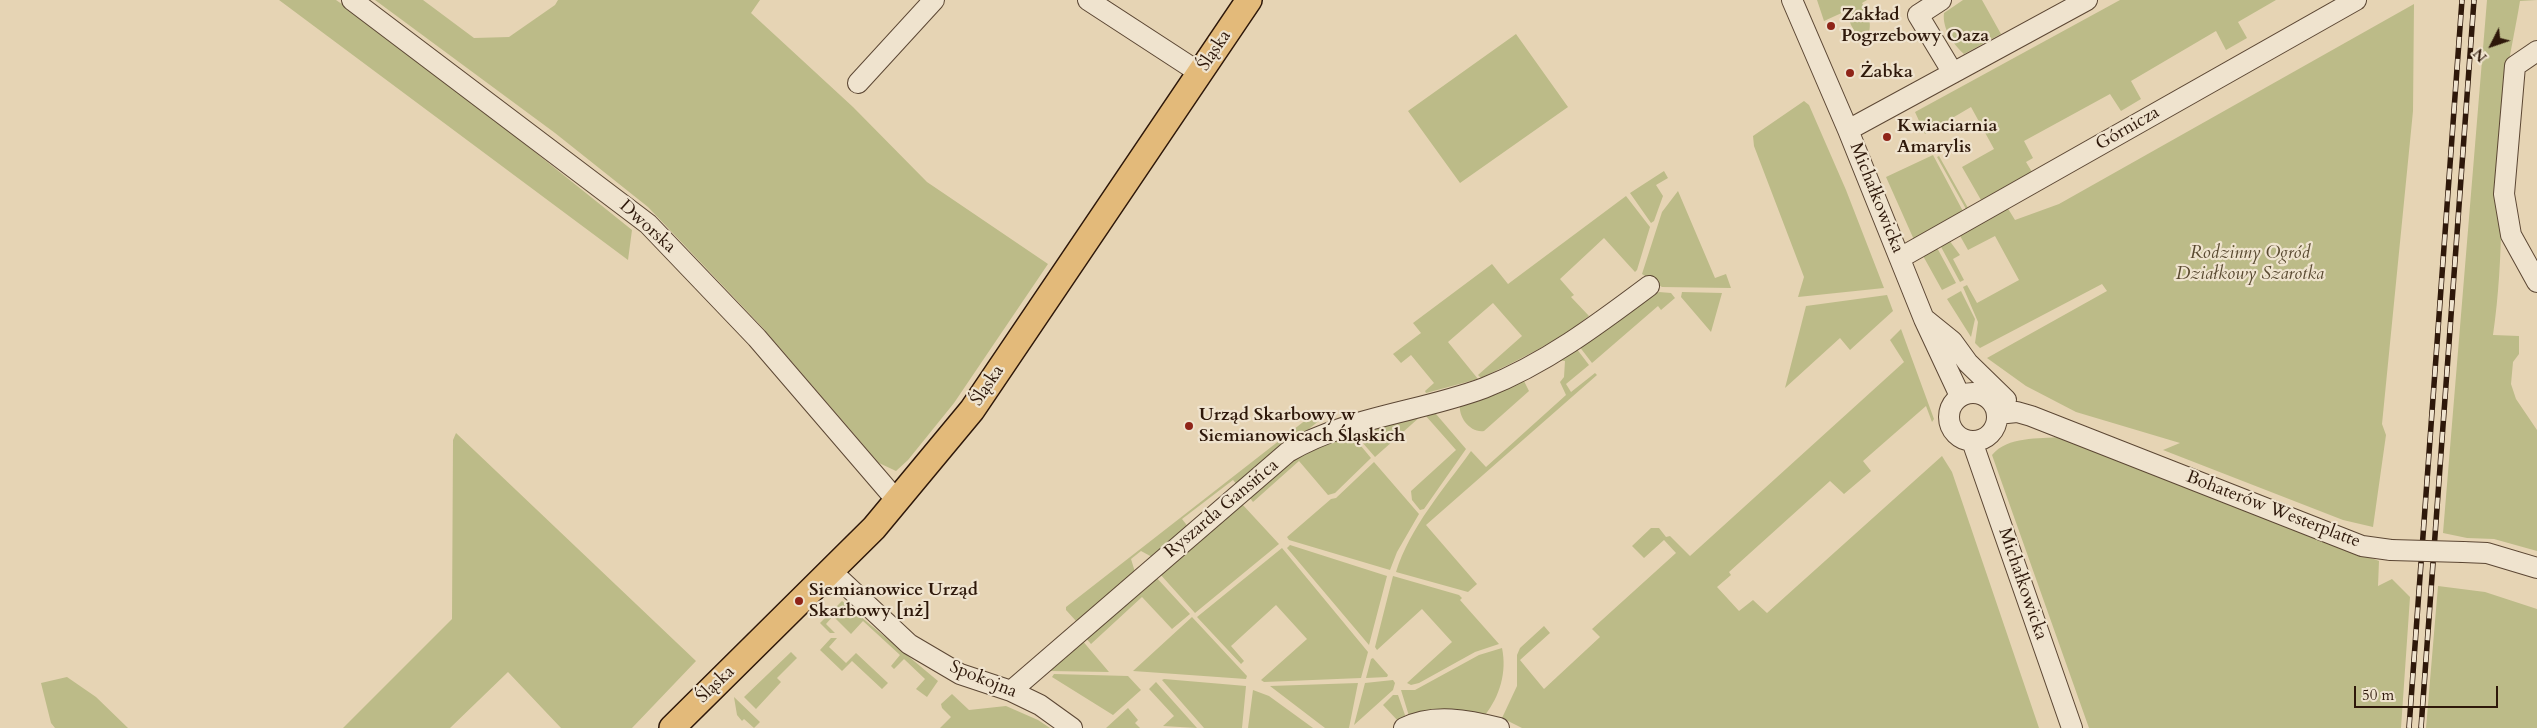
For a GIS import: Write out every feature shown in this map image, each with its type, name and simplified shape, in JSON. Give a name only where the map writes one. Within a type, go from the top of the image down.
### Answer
[{"type":"main road","name":"Śląska","points":[[672,728],[898,502],[972,410],[1249,0]]},
{"type":"street","name":"Dworska","points":[[352,0],[648,224],[757,338],[898,502]]},
{"type":"street","points":[[858,83],[934,0]]},
{"type":"street","points":[[1088,0],[1200,73]]},
{"type":"street","name":"Michałkowicka","points":[[1792,0],[1848,130],[1924,319],[1960,396]]},
{"type":"street","points":[[1941,0],[1918,15],[1953,73]]},
{"type":"street","points":[[1848,130],[2087,0]]},
{"type":"street","name":"Górnicza","points":[[1900,258],[2356,0]]},
{"type":"street","points":[[2537,51],[2515,66],[2504,194],[2511,235],[2537,282]]},
{"type":"street","name":"Ryszarda Gansińca","points":[[1011,691],[1288,452],[1321,435],[1440,402],[1492,384],[1572,343],[1649,286]]},
{"type":"street","name":"Bohaterów Westerplatte","points":[[1924,319],[1952,341],[1981,377],[2018,412],[2362,546],[2391,550],[2487,554],[2537,568]]},
{"type":"street","points":[[1974,393],[1989,399],[1997,414],[1993,430],[1980,440],[1972,440],[1956,434],[1949,420],[1953,404],[1960,396],[1974,393]]},
{"type":"street","name":"Bohaterów Westerplatte","points":[[1997,414],[2018,412]]},
{"type":"street","name":"Michałkowicka","points":[[1972,440],[2072,728]]},
{"type":"street","name":"Spokojna","points":[[830,570],[909,644],[960,674],[1011,691],[1040,705],[1072,728]]},
{"type":"street","points":[[1404,728],[1413,723],[1435,719],[1473,722],[1499,728]]},
{"type":"green space","points":[[279,0],[336,0],[404,47],[632,230],[628,260]]},
{"type":"green space","points":[[375,0],[423,0],[474,38],[509,37],[555,5],[558,0],[760,0],[751,13],[853,107],[927,182],[1048,264],[954,403],[908,460],[896,471],[879,463],[762,327],[648,207],[555,133]]},
{"type":"green space","points":[[1817,0],[1867,0],[1862,3],[1869,19],[1870,29],[1862,44],[1851,25],[1846,11],[1824,21]]},
{"type":"green space","points":[[1963,0],[1982,0],[2001,34],[1964,54],[1949,35],[1944,19],[1944,13]]},
{"type":"green space","points":[[2120,0],[2276,0],[2238,22],[2247,38],[2226,50],[2216,31],[2131,81],[2141,99],[2121,111],[2110,94],[2024,141],[2033,158],[2026,162],[2032,172],[1981,200],[1962,167],[1994,149],[1971,107],[1925,134],[1915,112]]},
{"type":"green space","points":[[2487,0],[2537,0],[2520,1],[2507,72],[2499,275],[2493,335],[2519,336],[2519,354],[2513,362],[2511,384],[2516,399],[2537,430],[2537,551],[2494,539],[2467,538],[2443,533]]},
{"type":"green space","name":"Rodzinny Ogród Działkowy Szarotka","points":[[2414,4],[2413,111],[2382,424],[2386,435],[2373,527],[2343,520],[2163,450],[2180,443],[2076,412],[2026,386],[1987,358],[2107,291],[2102,284],[1980,348],[1975,343],[1978,322],[1963,287],[1967,285],[1977,303],[2019,280],[1995,236],[1968,250],[1959,234],[2007,207],[2015,220],[2059,204]]},
{"type":"green space","points":[[1516,34],[1568,107],[1460,183],[1408,111]]},
{"type":"green space","points":[[1804,101],[1809,105],[1846,190],[1884,288],[1798,297],[1804,277],[1754,146],[1753,136]]},
{"type":"green space","points":[[1933,155],[1965,215],[1915,242],[1886,177]]},
{"type":"green space","points":[[1939,156],[1968,208],[1966,209],[1937,157]]},
{"type":"green space","points":[[1664,171],[1668,178],[1656,185],[1663,196],[1654,221],[1651,223],[1630,193]]},
{"type":"green space","points":[[1678,191],[1715,278],[1726,274],[1731,288],[1662,287],[1642,274],[1662,212]]},
{"type":"green space","points":[[1626,196],[1650,227],[1637,270],[1635,272],[1604,238],[1560,279],[1574,295],[1571,297],[1589,316],[1564,334],[1481,378],[1478,375],[1522,336],[1493,303],[1448,342],[1478,379],[1426,393],[1425,391],[1434,383],[1411,355],[1401,363],[1393,354],[1421,333],[1413,323],[1492,264],[1508,284]]},
{"type":"green space","points":[[1949,240],[1960,255],[1953,259],[1964,280],[1960,282],[1940,245]]},
{"type":"green space","points":[[1935,244],[1956,283],[1942,290],[1922,254]]},
{"type":"green space","points":[[1961,291],[1975,319],[1971,337],[1947,299]]},
{"type":"green space","points":[[1659,292],[1671,293],[1675,298],[1661,310],[1658,306],[1592,363],[1579,346]]},
{"type":"green space","points":[[1682,292],[1722,293],[1711,332],[1681,297]]},
{"type":"green space","points":[[1887,295],[1893,311],[1850,350],[1840,338],[1785,388],[1806,306]]},
{"type":"green space","points":[[1901,329],[1934,419],[1932,422],[1926,406],[1863,461],[1871,471],[1844,494],[1830,481],[1729,572],[1731,575],[1717,587],[1739,611],[1753,600],[1767,613],[1942,456],[1952,472],[2039,728],[1522,728],[1502,718],[1517,686],[1517,655],[1520,648],[1544,626],[1550,633],[1520,660],[1544,689],[1600,637],[1592,629],[1676,553],[1664,540],[1644,558],[1632,546],[1651,528],[1659,528],[1666,537],[1670,536],[1690,556],[1904,362],[1890,340]]},
{"type":"green space","points":[[1576,348],[1589,365],[1566,384],[1571,392],[1595,373],[1597,375],[1426,525],[1477,584],[1468,592],[1396,572],[1402,555],[1419,524],[1471,451],[1486,467],[1566,395],[1560,382],[1564,377],[1565,361],[1559,360]]},
{"type":"green space","points":[[1524,381],[1529,391],[1484,431],[1470,427],[1463,419],[1460,404]]},
{"type":"green space","points":[[1316,412],[1320,420],[1238,486],[1233,480],[1182,519],[1189,528],[1154,558],[1141,551],[1131,559],[1135,572],[1076,621],[1066,610],[1066,607]]},
{"type":"green space","points":[[1428,413],[1436,414],[1466,449],[1424,509],[1420,510],[1412,500],[1411,491],[1456,450],[1425,415]]},
{"type":"green space","points":[[1421,416],[1375,457],[1355,434]]},
{"type":"green space","points":[[456,433],[696,661],[632,728],[561,728],[508,672],[450,728],[343,728],[452,619],[453,440]]},
{"type":"green space","points":[[1351,434],[1371,458],[1335,493],[1328,495],[1299,461],[1253,502],[1250,498],[1309,448]]},
{"type":"green space","points":[[2062,437],[2379,561],[2378,586],[2392,579],[2410,597],[2401,728],[2089,728],[1992,455],[2006,444],[2015,441]]},
{"type":"green space","points":[[1374,462],[1419,514],[1397,552],[1390,570],[1289,540],[1287,537],[1331,499],[1336,498]]},
{"type":"green space","points":[[1242,504],[1279,544],[1195,613],[1160,574]]},
{"type":"green space","points":[[1290,545],[1387,576],[1369,645],[1287,548]]},
{"type":"green space","points":[[1282,548],[1368,652],[1361,678],[1264,682],[1261,680],[1307,639],[1276,605],[1231,646],[1244,661],[1241,664],[1197,617]]},
{"type":"green space","points":[[1155,576],[1190,614],[1172,629],[1142,597],[1091,644],[1084,636]]},
{"type":"green space","points":[[1393,576],[1459,595],[1462,598],[1460,600],[1499,644],[1475,652],[1419,683],[1411,685],[1407,683],[1452,642],[1422,609],[1377,650],[1375,647]]},
{"type":"green space","points":[[2438,586],[2485,592],[2537,609],[2537,728],[2426,728]]},
{"type":"green space","points":[[842,601],[938,681],[927,697],[916,689],[925,679],[904,659],[894,669],[891,666],[900,655],[863,621],[851,634],[833,616],[826,624],[835,633],[830,633],[820,623]]},
{"type":"green space","points":[[1192,617],[1247,676],[1246,679],[1133,671]]},
{"type":"green space","points":[[831,638],[837,638],[829,647],[846,663],[856,653],[888,683],[882,689],[852,661],[842,671],[820,650]]},
{"type":"green space","points":[[1081,639],[1109,672],[1050,671]]},
{"type":"green space","points":[[1502,648],[1504,666],[1501,683],[1495,700],[1485,715],[1409,716],[1401,690],[1415,690],[1479,655]]},
{"type":"green space","points":[[791,652],[797,658],[777,678],[781,682],[756,709],[744,697]]},
{"type":"green space","points":[[1373,658],[1388,675],[1387,677],[1366,678],[1371,659]]},
{"type":"green space","points":[[1054,674],[1128,676],[1141,690],[1113,715],[1052,677]]},
{"type":"green space","points":[[67,677],[96,697],[128,728],[55,728],[51,723],[41,683]]},
{"type":"green space","points":[[1162,680],[1246,686],[1242,728],[1204,728]]},
{"type":"green space","points":[[1393,680],[1395,683],[1393,690],[1354,725],[1365,683]]},
{"type":"green space","points":[[1156,682],[1197,728],[1163,726],[1174,716],[1149,689]]},
{"type":"green space","points":[[1358,683],[1349,728],[1325,728],[1270,686]]},
{"type":"green space","points":[[1253,690],[1269,696],[1313,728],[1248,728]]},
{"type":"green space","points":[[952,694],[969,710],[1006,706],[1038,720],[1050,728],[940,728],[951,717],[942,708],[941,704]]},
{"type":"green space","points":[[1393,695],[1398,695],[1406,718],[1398,721],[1383,705]]},
{"type":"green space","points":[[734,697],[760,722],[754,728],[744,719],[742,721],[737,715]]},
{"type":"green space","points":[[1128,708],[1138,720],[1135,723],[1140,728],[1106,728]]},
{"type":"railway","points":[[2409,728],[2462,0]]},
{"type":"railway","points":[[2421,728],[2474,0]]},
{"type":"place","name":"Zakład Pogrzebowy Oaza","points":[[1831,26]]},
{"type":"place","name":"Żabka","points":[[1850,73]]},
{"type":"place","name":"Kwiaciarnia Amarylis","points":[[1887,137]]},
{"type":"place","name":"Urząd Skarbowy w Siemianowicach Śląskich","points":[[1189,426]]},
{"type":"place","name":"Siemianowice Urząd Skarbowy [nż]","points":[[799,601]]}]
